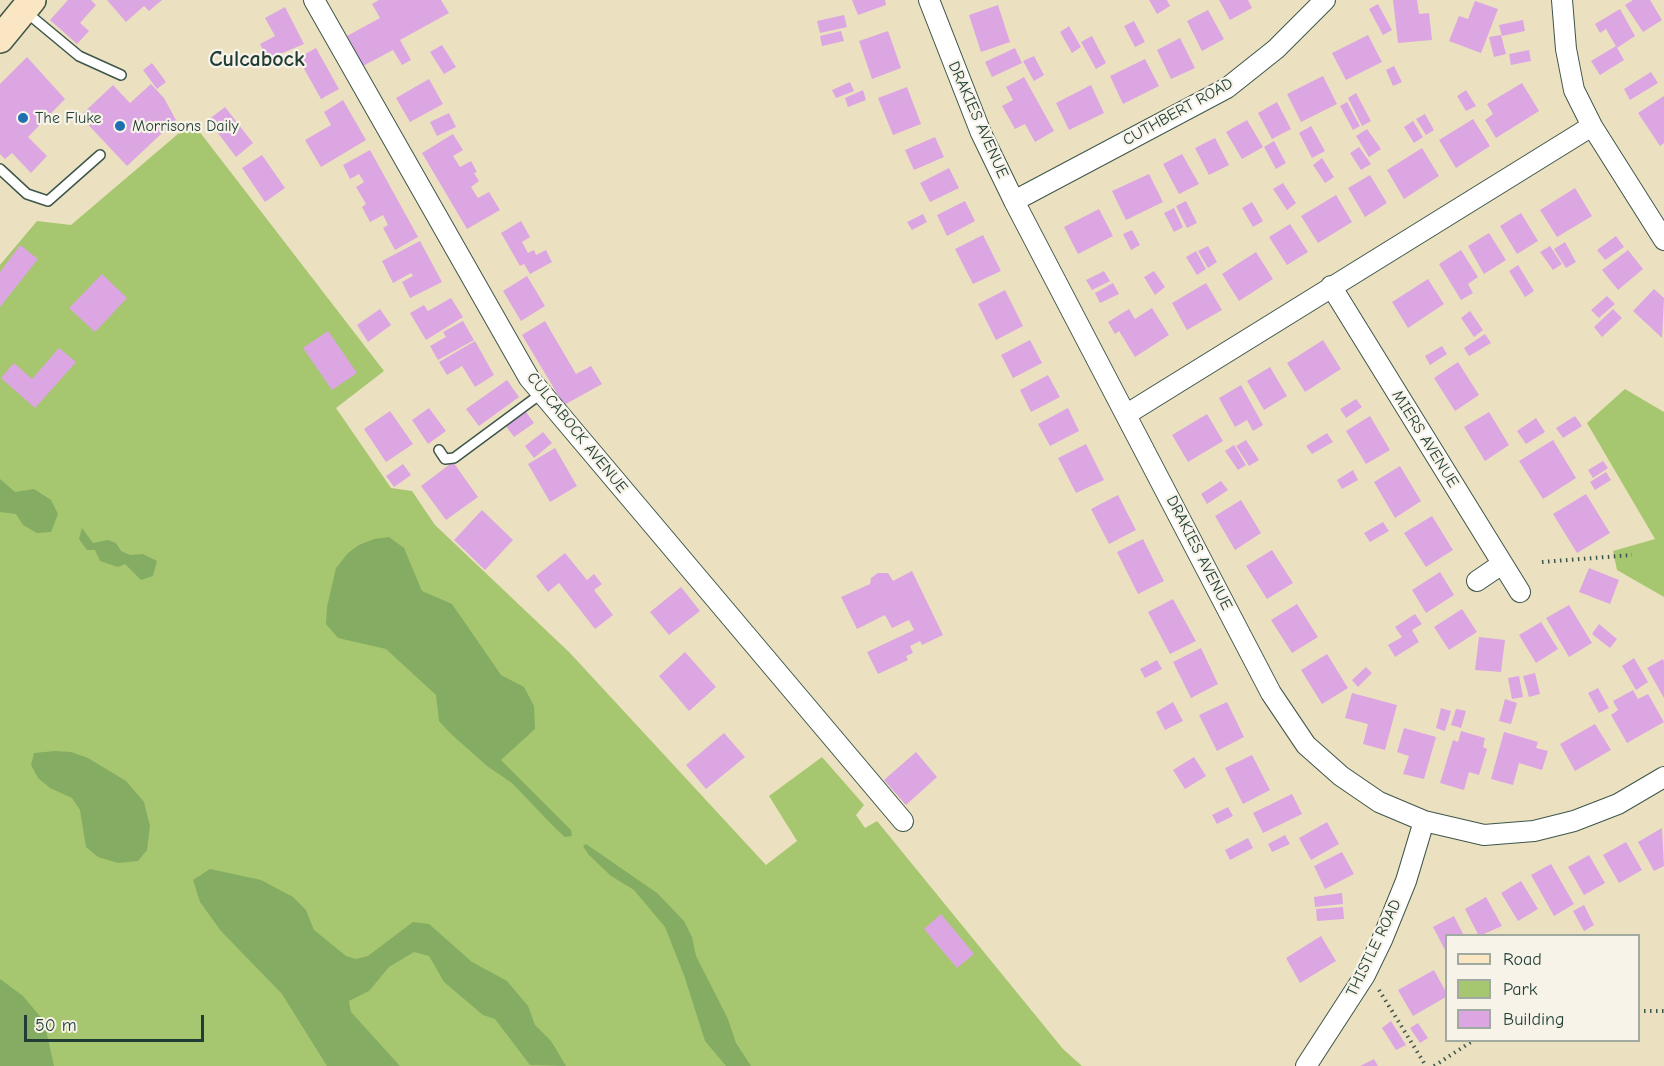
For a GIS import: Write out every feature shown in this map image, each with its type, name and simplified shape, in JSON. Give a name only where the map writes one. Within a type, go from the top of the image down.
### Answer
[{"type":"main road","points":[[0,39],[28,5]]},
{"type":"street","name":"CULCABOCK AVENUE","points":[[314,0],[529,378],[903,822]]},
{"type":"street","name":"DRAKIES AVENUE","points":[[929,0],[981,134],[1014,201],[1271,693],[1306,745],[1341,777],[1379,802],[1424,821],[1484,835],[1534,831],[1574,822],[1618,804],[1664,777]]},
{"type":"street","name":"CUTHBERT ROAD","points":[[1014,201],[1227,88],[1276,49],[1325,0]]},
{"type":"street","points":[[1562,0],[1566,49],[1574,90],[1592,126],[1664,240]]},
{"type":"street","points":[[1127,414],[1592,126]]},
{"type":"street","name":"MIERS AVENUE","points":[[1331,286],[1520,592]]},
{"type":"street","points":[[1477,581],[1503,564]]},
{"type":"street","name":"THISTLE ROAD","points":[[1305,1066],[1365,975],[1406,881],[1424,821]]},
{"type":"lane","points":[[28,5],[80,56],[121,75]]},
{"type":"lane","points":[[0,169],[27,194],[48,201],[100,155]]},
{"type":"lane","points":[[439,450],[445,459],[454,458],[542,393]]},
{"type":"path","points":[[1542,562],[1632,555]]},
{"type":"path","points":[[1365,975],[1376,984],[1426,1066]]},
{"type":"path","points":[[1640,1011],[1664,1011]]},
{"type":"path","points":[[1434,1066],[1472,1042]]},
{"type":"green space","points":[[192,122],[384,371],[336,408],[391,488],[412,491],[435,525],[570,653],[766,865],[797,841],[769,796],[822,757],[864,805],[856,815],[865,828],[877,821],[1063,1049],[1082,1066],[0,1066],[0,265],[37,221],[71,225]]},
{"type":"green space","points":[[1625,389],[1664,412],[1664,597],[1617,570],[1613,551],[1655,539],[1587,423]]},
{"type":"green space","points":[[0,479],[15,492],[34,489],[51,500],[58,514],[51,532],[37,533],[23,525],[16,514],[0,512]]},
{"type":"green space","points":[[82,528],[93,543],[108,540],[116,543],[121,551],[130,555],[143,554],[157,561],[153,576],[141,580],[125,564],[118,567],[100,561],[95,550],[87,550],[79,539]]},
{"type":"green space","points":[[389,537],[404,548],[422,591],[452,604],[501,675],[524,687],[534,706],[535,729],[501,760],[571,830],[572,836],[565,837],[512,783],[487,766],[450,733],[439,721],[436,695],[386,649],[338,638],[326,624],[327,607],[336,568],[348,553],[359,545],[374,539]]},
{"type":"green space","points":[[71,752],[88,758],[126,781],[144,802],[150,826],[147,850],[138,861],[118,863],[98,857],[86,847],[80,810],[72,798],[50,788],[38,778],[31,765],[34,753]]},
{"type":"green space","points":[[586,844],[657,893],[684,921],[692,937],[696,956],[728,1019],[736,1043],[751,1066],[726,1066],[705,1041],[684,975],[665,927],[634,890],[611,876],[588,854],[583,846]]},
{"type":"green space","points":[[210,869],[261,880],[293,897],[306,910],[314,930],[346,956],[356,959],[368,956],[413,922],[429,924],[472,962],[507,981],[528,1006],[535,1025],[551,1041],[566,1066],[530,1065],[495,1019],[483,1015],[444,982],[429,956],[414,952],[389,967],[369,991],[349,1001],[351,1012],[400,1066],[327,1066],[282,994],[221,931],[200,902],[193,880]]},
{"type":"green space","points":[[0,979],[23,996],[44,1021],[54,1066],[0,1066]]},
{"type":"building","points":[[68,0],[91,0],[96,5],[80,23],[89,31],[77,44],[50,20]]},
{"type":"building","points":[[107,0],[162,0],[149,11],[144,6],[126,22]]},
{"type":"building","points":[[379,0],[441,0],[449,13],[400,40],[411,60],[402,65],[393,50],[363,66],[347,36],[380,18],[372,4]]},
{"type":"building","points":[[852,0],[885,0],[886,5],[858,15]]},
{"type":"building","points":[[1149,0],[1167,0],[1170,6],[1157,14]]},
{"type":"building","points":[[1219,0],[1248,0],[1252,8],[1230,20]]},
{"type":"building","points":[[1393,0],[1417,0],[1419,14],[1429,13],[1432,40],[1398,43]]},
{"type":"building","points":[[1633,0],[1650,0],[1662,20],[1643,32],[1625,5]]},
{"type":"building","points":[[1475,1],[1498,9],[1481,53],[1449,41],[1459,16],[1468,19]]},
{"type":"building","points":[[1378,4],[1392,30],[1383,35],[1369,9]]},
{"type":"building","points":[[998,5],[1010,42],[981,52],[969,15]]},
{"type":"building","points":[[285,7],[304,44],[268,59],[260,44],[275,36],[265,18]]},
{"type":"building","points":[[1620,9],[1635,36],[1617,48],[1606,29],[1600,33],[1595,24]]},
{"type":"building","points":[[1208,10],[1224,39],[1202,51],[1187,21]]},
{"type":"building","points":[[844,15],[847,27],[820,33],[817,21]]},
{"type":"building","points":[[1523,20],[1525,31],[1502,36],[1499,25]]},
{"type":"building","points":[[1134,21],[1145,42],[1135,47],[1124,26]]},
{"type":"building","points":[[1069,26],[1081,47],[1072,53],[1060,32]]},
{"type":"building","points":[[841,31],[844,41],[822,46],[820,36]]},
{"type":"building","points":[[888,31],[901,68],[872,79],[859,41]]},
{"type":"building","points":[[1368,35],[1382,62],[1346,80],[1332,53]]},
{"type":"building","points":[[1501,35],[1506,54],[1494,57],[1489,37]]},
{"type":"building","points":[[1092,36],[1106,63],[1096,69],[1081,42]]},
{"type":"building","points":[[1180,38],[1195,68],[1171,79],[1157,50]]},
{"type":"building","points":[[442,45],[456,67],[444,74],[430,52]]},
{"type":"building","points":[[1616,46],[1624,60],[1600,75],[1591,61]]},
{"type":"building","points":[[316,48],[339,89],[321,99],[298,58]]},
{"type":"building","points":[[1015,48],[1022,63],[992,77],[985,62]]},
{"type":"building","points":[[1529,50],[1531,61],[1511,65],[1509,54]]},
{"type":"building","points":[[1034,56],[1044,75],[1034,81],[1023,61]]},
{"type":"building","name":"The Fluke","points":[[27,57],[65,99],[28,137],[47,156],[31,173],[12,153],[5,159],[0,154],[0,84]]},
{"type":"building","points":[[1145,59],[1159,86],[1123,104],[1110,76]]},
{"type":"building","points":[[152,63],[166,82],[157,89],[143,70]]},
{"type":"building","points":[[1394,66],[1402,82],[1393,86],[1386,70]]},
{"type":"building","points":[[1651,72],[1658,83],[1630,100],[1624,89]]},
{"type":"building","points":[[1323,76],[1337,104],[1301,122],[1287,94]]},
{"type":"building","points":[[1024,77],[1054,131],[1035,142],[1025,124],[1015,129],[1002,106],[1013,100],[1006,87]]},
{"type":"building","points":[[429,79],[443,104],[410,122],[396,98]]},
{"type":"building","points":[[850,82],[854,91],[836,98],[832,90]]},
{"type":"building","points":[[1522,83],[1539,111],[1496,138],[1485,120],[1493,114],[1487,104]]},
{"type":"building","name":"Morrisons Daily","points":[[151,84],[164,98],[176,120],[127,166],[80,116],[113,85],[130,103]]},
{"type":"building","points":[[1091,85],[1104,113],[1069,130],[1056,103]]},
{"type":"building","points":[[907,87],[921,124],[893,135],[878,98]]},
{"type":"building","points":[[863,90],[866,100],[848,107],[845,98]]},
{"type":"building","points":[[1466,90],[1476,106],[1466,111],[1457,96]]},
{"type":"building","points":[[1356,93],[1371,121],[1362,126],[1348,98]]},
{"type":"building","points":[[1664,96],[1664,143],[1660,146],[1638,113]]},
{"type":"building","points":[[343,100],[366,140],[321,167],[305,140],[331,125],[324,112]]},
{"type":"building","points":[[1277,102],[1291,129],[1272,139],[1258,113]]},
{"type":"building","points":[[1347,102],[1360,126],[1353,130],[1340,106]]},
{"type":"building","points":[[225,107],[253,143],[236,157],[208,120]]},
{"type":"building","points":[[449,113],[456,127],[437,136],[430,122]]},
{"type":"building","points":[[1425,114],[1434,130],[1426,135],[1416,119]]},
{"type":"building","points":[[1473,119],[1490,146],[1456,168],[1439,140]]},
{"type":"building","points":[[1247,120],[1263,147],[1242,159],[1226,132]]},
{"type":"building","points":[[1413,121],[1423,137],[1414,143],[1404,127]]},
{"type":"building","points":[[1311,126],[1325,151],[1312,158],[1299,133]]},
{"type":"building","points":[[1367,129],[1381,149],[1369,157],[1356,136]]},
{"type":"building","points":[[453,134],[463,150],[453,156],[460,167],[471,161],[477,172],[474,173],[479,181],[471,187],[478,198],[489,192],[500,210],[467,229],[422,153]]},
{"type":"building","points":[[935,137],[944,157],[914,170],[905,150]]},
{"type":"building","points":[[1215,138],[1229,165],[1209,175],[1195,148]]},
{"type":"building","points":[[1274,141],[1286,163],[1276,169],[1264,147]]},
{"type":"building","points":[[1359,147],[1371,164],[1361,170],[1350,153]]},
{"type":"building","points":[[1422,148],[1439,176],[1404,199],[1387,170]]},
{"type":"building","points":[[370,150],[418,237],[395,250],[383,228],[388,225],[383,215],[370,222],[362,207],[366,204],[356,187],[364,182],[359,174],[350,179],[343,165]]},
{"type":"building","points":[[1182,154],[1199,184],[1179,194],[1163,164]]},
{"type":"building","points":[[262,155],[285,188],[265,202],[242,168]]},
{"type":"building","points":[[1322,158],[1334,177],[1325,183],[1313,165]]},
{"type":"building","points":[[949,168],[959,188],[930,202],[920,183]]},
{"type":"building","points":[[1149,174],[1163,202],[1126,220],[1112,191]]},
{"type":"building","points":[[1370,175],[1387,203],[1365,217],[1348,188]]},
{"type":"building","points":[[1283,183],[1296,203],[1287,210],[1273,189]]},
{"type":"building","points":[[1575,188],[1592,216],[1557,237],[1540,210]]},
{"type":"building","points":[[1336,195],[1352,222],[1318,243],[1301,216]]},
{"type":"building","points":[[965,201],[975,221],[947,236],[937,215]]},
{"type":"building","points":[[1186,201],[1197,223],[1187,228],[1176,206]]},
{"type":"building","points":[[1252,202],[1263,221],[1253,227],[1242,208]]},
{"type":"building","points":[[1174,208],[1183,227],[1174,232],[1164,213]]},
{"type":"building","points":[[1099,209],[1113,236],[1078,254],[1064,227]]},
{"type":"building","points":[[1521,213],[1538,241],[1517,254],[1500,226]]},
{"type":"building","points":[[923,214],[927,222],[912,230],[907,222]]},
{"type":"building","points":[[521,221],[530,237],[522,242],[528,253],[534,250],[536,255],[546,250],[552,262],[530,274],[524,264],[520,266],[501,233]]},
{"type":"building","points":[[1290,224],[1308,252],[1287,265],[1269,237]]},
{"type":"building","points":[[1132,230],[1140,245],[1131,250],[1123,234]]},
{"type":"building","points":[[1489,233],[1506,260],[1484,274],[1468,246]]},
{"type":"building","points":[[983,235],[1001,271],[973,284],[955,249]]},
{"type":"building","points":[[1616,236],[1624,247],[1605,260],[1597,250]]},
{"type":"building","points":[[420,241],[442,282],[410,298],[402,282],[413,276],[411,273],[393,283],[382,261]]},
{"type":"building","points":[[1565,242],[1576,262],[1566,268],[1554,249]]},
{"type":"building","points":[[20,245],[38,259],[0,307],[0,272]]},
{"type":"building","points":[[1208,246],[1217,262],[1208,268],[1198,251]]},
{"type":"building","points":[[1550,246],[1562,264],[1553,270],[1540,252]]},
{"type":"building","points":[[1461,250],[1478,277],[1468,284],[1473,293],[1461,300],[1439,264]]},
{"type":"building","points":[[1628,250],[1643,269],[1618,290],[1602,270]]},
{"type":"building","points":[[1196,251],[1206,269],[1197,275],[1186,257]]},
{"type":"building","points":[[1256,252],[1273,279],[1239,301],[1222,274]]},
{"type":"building","points":[[1518,265],[1534,291],[1525,297],[1509,271]]},
{"type":"building","points":[[1104,271],[1110,281],[1092,290],[1086,280]]},
{"type":"building","points":[[1154,271],[1165,287],[1155,295],[1144,277]]},
{"type":"building","points":[[102,274],[127,298],[95,332],[69,308]]},
{"type":"building","points":[[527,276],[545,306],[521,321],[503,291]]},
{"type":"building","points":[[1428,279],[1444,304],[1408,328],[1392,302]]},
{"type":"building","points":[[1113,283],[1119,294],[1100,303],[1095,293]]},
{"type":"building","points":[[1206,283],[1222,310],[1187,330],[1172,303]]},
{"type":"building","points":[[1654,289],[1664,298],[1662,338],[1633,311]]},
{"type":"building","points":[[1005,290],[1023,326],[996,340],[978,304]]},
{"type":"building","points":[[1607,296],[1615,304],[1599,318],[1591,310]]},
{"type":"building","points":[[451,298],[463,317],[426,340],[410,313],[424,305],[428,311]]},
{"type":"building","points":[[1152,308],[1169,335],[1135,357],[1119,331],[1115,334],[1108,322],[1129,309],[1135,319]]},
{"type":"building","points":[[380,309],[391,325],[368,342],[357,325]]},
{"type":"building","points":[[1613,309],[1622,318],[1602,337],[1594,327]]},
{"type":"building","points":[[1470,311],[1483,330],[1474,337],[1461,318]]},
{"type":"building","points":[[463,321],[474,340],[438,360],[430,346],[446,337],[443,332]]},
{"type":"building","points":[[545,321],[576,374],[591,366],[602,384],[564,405],[522,335]]},
{"type":"building","points":[[328,331],[357,373],[332,390],[303,348]]},
{"type":"building","points":[[1485,334],[1491,343],[1469,356],[1464,348]]},
{"type":"building","points":[[1030,340],[1042,363],[1013,378],[1001,355]]},
{"type":"building","points":[[1323,340],[1341,369],[1305,392],[1287,363]]},
{"type":"building","points":[[475,341],[494,375],[475,387],[462,366],[447,375],[439,362]]},
{"type":"building","points":[[1442,346],[1447,354],[1430,365],[1425,356]]},
{"type":"building","points":[[59,348],[76,362],[35,408],[1,378],[14,363],[32,379]]},
{"type":"building","points":[[1458,362],[1479,395],[1455,411],[1434,378]]},
{"type":"building","points":[[1270,367],[1287,396],[1264,410],[1247,381]]},
{"type":"building","points":[[1048,375],[1060,397],[1031,412],[1020,390]]},
{"type":"building","points":[[507,380],[519,397],[479,426],[466,409]]},
{"type":"building","points":[[1241,385],[1263,425],[1253,431],[1247,420],[1235,427],[1219,398]]},
{"type":"building","points":[[1356,399],[1362,407],[1346,418],[1340,409]]},
{"type":"building","points":[[429,408],[446,431],[428,444],[412,420]]},
{"type":"building","points":[[1068,408],[1079,431],[1050,446],[1038,424]]},
{"type":"building","points":[[390,411],[413,444],[386,462],[364,429]]},
{"type":"building","points":[[526,412],[534,423],[514,437],[506,426]]},
{"type":"building","points":[[1489,412],[1509,445],[1485,461],[1464,427]]},
{"type":"building","points":[[1207,414],[1223,441],[1188,462],[1172,435]]},
{"type":"building","points":[[1370,416],[1390,450],[1366,464],[1346,431]]},
{"type":"building","points":[[1575,416],[1582,426],[1563,438],[1556,428]]},
{"type":"building","points":[[1536,418],[1545,432],[1526,444],[1517,431]]},
{"type":"building","points":[[543,432],[552,443],[534,458],[525,446]]},
{"type":"building","points":[[1327,433],[1333,442],[1312,454],[1306,446]]},
{"type":"building","points":[[1246,440],[1259,460],[1249,466],[1236,446]]},
{"type":"building","points":[[1553,440],[1576,478],[1543,499],[1519,461]]},
{"type":"building","points":[[1086,444],[1104,480],[1076,493],[1058,458]]},
{"type":"building","points":[[1234,445],[1246,465],[1238,470],[1225,451]]},
{"type":"building","points":[[555,448],[577,486],[550,502],[528,464]]},
{"type":"building","points":[[1603,461],[1608,468],[1593,478],[1588,470]]},
{"type":"building","points":[[453,462],[478,497],[446,520],[421,486]]},
{"type":"building","points":[[403,464],[411,475],[394,487],[386,476]]},
{"type":"building","points":[[1400,466],[1421,501],[1395,518],[1374,482]]},
{"type":"building","points":[[1353,470],[1358,480],[1342,489],[1337,480]]},
{"type":"building","points":[[1606,472],[1611,480],[1595,490],[1590,482]]},
{"type":"building","points":[[1221,481],[1228,490],[1207,504],[1201,494]]},
{"type":"building","points":[[1586,494],[1610,533],[1577,553],[1553,514]]},
{"type":"building","points":[[1118,495],[1136,530],[1109,544],[1091,509]]},
{"type":"building","points":[[1241,500],[1261,533],[1235,550],[1215,516]]},
{"type":"building","points":[[482,510],[513,540],[485,570],[454,540]]},
{"type":"building","points":[[1432,516],[1453,550],[1426,567],[1404,533]]},
{"type":"building","points":[[1383,522],[1389,531],[1370,542],[1364,533]]},
{"type":"building","points":[[1143,539],[1164,581],[1138,594],[1117,552]]},
{"type":"building","points":[[1272,550],[1293,583],[1267,599],[1246,566]]},
{"type":"building","points":[[565,553],[587,580],[594,574],[602,584],[594,590],[613,615],[595,629],[559,583],[548,592],[536,576]]},
{"type":"building","points":[[1589,568],[1619,580],[1610,604],[1579,592]]},
{"type":"building","points":[[912,571],[943,635],[922,645],[920,641],[910,646],[913,653],[906,656],[908,660],[878,674],[867,652],[914,630],[909,620],[892,628],[885,615],[857,629],[841,597],[870,584],[871,578],[878,573],[888,573],[893,581]]},
{"type":"building","points":[[1440,572],[1454,595],[1426,613],[1412,590]]},
{"type":"building","points":[[681,587],[700,611],[669,635],[650,612]]},
{"type":"building","points":[[1173,599],[1196,641],[1170,654],[1148,612]]},
{"type":"building","points":[[1297,604],[1318,637],[1292,653],[1271,620]]},
{"type":"building","points":[[1569,605],[1592,643],[1569,657],[1546,618]]},
{"type":"building","points":[[1462,609],[1477,632],[1449,650],[1434,627]]},
{"type":"building","points":[[1415,614],[1422,624],[1412,630],[1419,642],[1395,657],[1388,645],[1402,637],[1395,627]]},
{"type":"building","points":[[1541,622],[1558,649],[1536,663],[1519,635]]},
{"type":"building","points":[[1599,624],[1617,639],[1610,648],[1592,634]]},
{"type":"building","points":[[1479,637],[1505,640],[1501,672],[1475,670]]},
{"type":"building","points":[[1201,648],[1218,684],[1191,698],[1173,662]]},
{"type":"building","points":[[685,652],[716,687],[689,711],[659,676]]},
{"type":"building","points":[[1327,654],[1348,688],[1322,704],[1301,670]]},
{"type":"building","points":[[1634,658],[1648,682],[1636,690],[1622,666]]},
{"type":"building","points":[[1663,659],[1664,662],[1664,698],[1647,668]]},
{"type":"building","points":[[1157,660],[1162,669],[1145,678],[1140,669]]},
{"type":"building","points":[[1366,667],[1372,673],[1358,687],[1352,680]]},
{"type":"building","points":[[1535,673],[1540,694],[1529,697],[1523,676]]},
{"type":"building","points":[[1519,676],[1523,697],[1512,699],[1508,678]]},
{"type":"building","points":[[1598,688],[1609,708],[1599,713],[1588,693]]},
{"type":"building","points":[[1633,690],[1638,699],[1648,694],[1664,722],[1627,743],[1611,715],[1618,710],[1613,701]]},
{"type":"building","points":[[1352,693],[1397,705],[1385,750],[1363,744],[1368,724],[1345,718]]},
{"type":"building","points":[[1505,699],[1517,703],[1511,724],[1499,721]]},
{"type":"building","points":[[1173,702],[1183,721],[1165,730],[1156,712]]},
{"type":"building","points":[[1227,702],[1244,737],[1217,751],[1199,715]]},
{"type":"building","points":[[1441,708],[1451,711],[1445,731],[1436,728]]},
{"type":"building","points":[[1456,709],[1466,711],[1461,728],[1451,725]]},
{"type":"building","points":[[1595,724],[1611,750],[1575,771],[1560,744]]},
{"type":"building","points":[[1404,728],[1436,737],[1424,779],[1403,774],[1409,756],[1397,752]]},
{"type":"building","points":[[1461,731],[1485,738],[1483,747],[1487,749],[1479,775],[1469,772],[1464,790],[1440,783],[1453,740],[1458,742]]},
{"type":"building","points":[[1504,732],[1538,742],[1536,748],[1548,751],[1542,770],[1519,763],[1513,785],[1491,779]]},
{"type":"building","points":[[724,733],[745,757],[706,789],[686,765]]},
{"type":"building","points":[[916,752],[937,777],[906,805],[884,780]]},
{"type":"building","points":[[1252,755],[1270,790],[1243,804],[1225,768]]},
{"type":"building","points":[[1194,757],[1206,776],[1185,789],[1173,770]]},
{"type":"building","points":[[1292,794],[1302,814],[1263,833],[1253,813]]},
{"type":"building","points":[[1228,807],[1233,816],[1217,824],[1212,815]]},
{"type":"building","points":[[1327,822],[1339,844],[1311,860],[1299,838]]},
{"type":"building","points":[[1662,828],[1664,866],[1654,871],[1638,842]]},
{"type":"building","points":[[1285,835],[1290,844],[1272,852],[1268,844]]},
{"type":"building","points":[[1248,838],[1253,848],[1230,860],[1225,850]]},
{"type":"building","points":[[1626,842],[1642,870],[1619,883],[1603,855]]},
{"type":"building","points":[[1342,852],[1354,874],[1325,889],[1314,866]]},
{"type":"building","points":[[1589,855],[1605,883],[1584,895],[1568,867]]},
{"type":"building","points":[[1551,864],[1574,904],[1554,916],[1531,875]]},
{"type":"building","points":[[1521,881],[1538,909],[1518,921],[1501,893]]},
{"type":"building","points":[[1342,893],[1343,904],[1315,907],[1314,897]]},
{"type":"building","points":[[1486,897],[1502,926],[1478,934],[1465,909]]},
{"type":"building","points":[[1584,905],[1594,925],[1584,931],[1573,911]]},
{"type":"building","points":[[1343,907],[1344,919],[1317,921],[1316,909]]},
{"type":"building","points":[[941,914],[974,954],[957,968],[924,929]]},
{"type":"building","points":[[1454,916],[1463,934],[1445,934],[1445,950],[1433,927]]},
{"type":"building","points":[[1321,936],[1336,961],[1300,983],[1286,958]]},
{"type":"building","points":[[1434,970],[1445,990],[1445,998],[1413,1016],[1398,990]]},
{"type":"building","points":[[1391,1021],[1406,1045],[1396,1050],[1382,1028]]},
{"type":"building","points":[[1418,1023],[1428,1038],[1420,1043],[1410,1028]]},
{"type":"building","points":[[1374,1059],[1378,1066],[1360,1066]]},
{"type":"place","name":"The Fluke","points":[[23,118]]},
{"type":"place","name":"Morrisons Daily","points":[[120,126]]},
{"type":"district","name":"Culcabock","points":[[257,60]]}]
